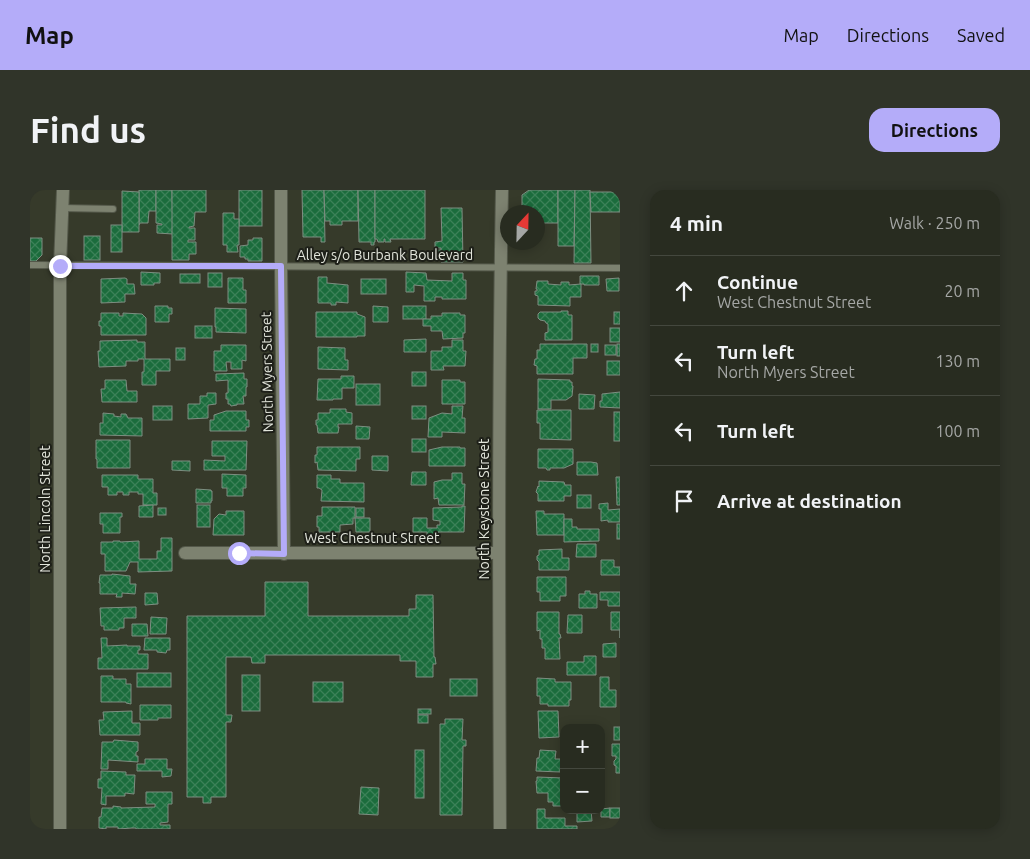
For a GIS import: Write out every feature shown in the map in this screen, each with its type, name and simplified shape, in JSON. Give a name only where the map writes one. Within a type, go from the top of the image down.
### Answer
[{"type":"street","name":"North Lincoln Street","points":[[60,829],[60,266],[63,190]]},
{"type":"street","name":"North Myers Street","points":[[282,190],[284,554]]},
{"type":"street","name":"North Keystone Street","points":[[500,829],[499,553],[502,190]]},
{"type":"street","name":"West Chestnut Street","points":[[185,553],[499,553]]},
{"type":"lane","points":[[62,208],[113,209]]},
{"type":"lane","name":"Alley s/o Burbank Boulevard","points":[[30,265],[620,268]]},
{"type":"building","points":[[139,190],[156,190],[156,211],[149,211],[148,223],[140,223],[139,225]]},
{"type":"building","points":[[156,190],[172,190],[173,234],[157,233],[157,225],[162,224],[156,223]]},
{"type":"building","points":[[172,190],[206,190],[206,212],[195,212],[194,226],[189,227],[195,228],[195,240],[188,240],[188,242],[196,242],[196,254],[189,254],[189,260],[172,260]]},
{"type":"building","points":[[239,190],[262,190],[262,226],[239,226]]},
{"type":"building","points":[[302,190],[324,190],[325,242],[321,242],[321,237],[303,237]]},
{"type":"building","points":[[324,190],[358,190],[358,221],[342,221],[342,225],[330,225],[330,221],[325,221]]},
{"type":"building","points":[[358,190],[375,190],[374,245],[371,245],[371,242],[359,242]]},
{"type":"building","points":[[375,190],[425,190],[425,239],[390,239],[391,242],[385,242],[384,239],[384,242],[378,242],[375,239]]},
{"type":"building","points":[[529,190],[558,190],[558,223],[545,223],[545,205],[522,205],[522,195]]},
{"type":"building","points":[[558,190],[575,190],[574,246],[558,246]]},
{"type":"building","points":[[575,190],[590,190],[591,263],[574,263]]},
{"type":"building","points":[[122,191],[139,192],[139,232],[122,232]]},
{"type":"building","points":[[590,192],[620,192],[620,212],[591,212]]},
{"type":"building","points":[[441,208],[462,208],[463,262],[441,262],[441,256],[437,256],[437,250],[441,250],[441,248],[435,248],[435,242],[442,241]]},
{"type":"building","points":[[223,213],[234,213],[234,219],[239,219],[238,252],[227,252],[227,245],[223,245]]},
{"type":"building","points":[[111,225],[122,225],[122,252],[111,252]]},
{"type":"building","points":[[84,236],[100,236],[100,260],[84,260]]},
{"type":"building","points":[[30,238],[42,238],[42,255],[36,261],[30,261]]},
{"type":"building","points":[[253,238],[262,238],[262,261],[248,261],[245,257],[240,257],[240,246],[248,245],[248,240],[253,240]]},
{"type":"building","points":[[141,272],[160,273],[160,283],[141,285]]},
{"type":"building","points":[[406,272],[426,273],[427,280],[452,281],[452,273],[463,273],[463,280],[466,280],[466,299],[442,299],[442,297],[435,297],[435,301],[424,301],[424,286],[414,285],[414,292],[406,292]]},
{"type":"building","points":[[208,273],[222,273],[222,287],[208,287]]},
{"type":"building","points":[[180,274],[200,274],[200,283],[180,283]]},
{"type":"building","points":[[580,276],[599,276],[599,285],[580,284]]},
{"type":"building","points":[[318,277],[327,277],[327,283],[348,285],[348,303],[336,302],[336,305],[331,305],[331,303],[318,303]]},
{"type":"building","points":[[228,278],[243,278],[243,290],[246,290],[246,303],[228,303]]},
{"type":"building","points":[[619,278],[619,291],[607,291],[606,279]]},
{"type":"building","points":[[101,279],[127,279],[127,284],[134,284],[135,294],[125,294],[125,302],[101,303]]},
{"type":"building","points":[[361,279],[386,279],[386,294],[361,294]]},
{"type":"building","points":[[537,281],[548,281],[548,284],[561,285],[561,282],[569,282],[569,285],[581,284],[581,297],[570,297],[570,306],[538,305],[538,296],[535,295]]},
{"type":"building","points":[[155,306],[168,306],[168,308],[172,308],[172,314],[169,314],[169,322],[155,322]]},
{"type":"building","points":[[373,306],[388,307],[388,322],[373,322]]},
{"type":"building","points":[[403,306],[426,306],[426,319],[403,319]]},
{"type":"building","points":[[215,308],[246,309],[246,333],[216,332]]},
{"type":"building","points":[[568,311],[568,315],[572,315],[572,340],[545,340],[548,324],[538,318],[538,314],[540,312]]},
{"type":"building","points":[[316,312],[357,312],[357,314],[365,317],[365,336],[316,337]]},
{"type":"building","points":[[614,312],[620,312],[620,324],[614,324]]},
{"type":"building","points":[[101,313],[119,313],[119,316],[123,316],[123,313],[142,314],[146,318],[146,335],[101,335],[99,321],[101,321]]},
{"type":"building","points":[[442,313],[460,313],[460,315],[465,315],[465,333],[463,333],[463,338],[443,339],[442,331],[431,331],[431,326],[423,326],[423,319],[431,319],[431,316],[442,316]]},
{"type":"building","points":[[195,326],[212,326],[212,338],[195,338]]},
{"type":"building","points":[[610,328],[620,328],[620,342],[610,342]]},
{"type":"building","points":[[426,339],[426,352],[404,352],[404,340]]},
{"type":"building","points":[[137,340],[137,342],[145,342],[145,359],[170,359],[170,371],[156,371],[156,385],[142,385],[144,359],[126,361],[126,366],[99,367],[98,351],[100,351],[100,341]]},
{"type":"building","points":[[452,340],[463,340],[463,351],[466,351],[465,366],[443,366],[444,370],[431,370],[431,351],[442,351],[442,347],[452,347]]},
{"type":"building","points":[[540,344],[587,344],[587,358],[573,358],[573,374],[537,374],[537,366],[534,365],[535,359],[537,359],[537,350],[540,350]]},
{"type":"building","points":[[591,344],[598,344],[598,352],[591,352]]},
{"type":"building","points":[[617,344],[620,344],[620,356],[617,356]]},
{"type":"building","points":[[221,345],[246,345],[246,361],[242,360],[242,369],[231,369],[231,362],[226,362],[227,371],[214,371],[214,351],[221,351]]},
{"type":"building","points":[[605,345],[616,345],[616,355],[605,355]]},
{"type":"building","points":[[318,347],[345,348],[345,360],[348,360],[348,370],[318,369]]},
{"type":"building","points":[[176,348],[185,348],[185,360],[176,360]]},
{"type":"building","points":[[607,361],[620,361],[620,375],[607,375]]},
{"type":"building","points":[[412,372],[426,372],[426,386],[412,386]]},
{"type":"building","points":[[244,373],[244,379],[247,379],[247,387],[246,396],[243,396],[244,404],[231,406],[228,404],[228,399],[226,399],[228,380],[216,381],[216,374]]},
{"type":"building","points":[[341,376],[354,376],[354,388],[342,388],[342,399],[317,400],[318,379],[341,379]]},
{"type":"building","points":[[538,379],[570,380],[573,386],[572,396],[566,400],[551,400],[551,409],[538,409]]},
{"type":"building","points":[[105,380],[126,380],[127,391],[137,391],[137,402],[102,402],[101,389],[105,389]]},
{"type":"building","points":[[442,380],[460,380],[460,382],[465,382],[465,404],[442,404]]},
{"type":"building","points":[[356,384],[380,384],[380,405],[356,405]]},
{"type":"building","points":[[620,392],[620,408],[600,407],[602,394]]},
{"type":"building","points":[[207,393],[216,393],[216,404],[208,405],[208,418],[188,419],[188,404],[200,404],[200,396],[207,396]]},
{"type":"building","points":[[579,394],[595,395],[594,409],[579,409]]},
{"type":"building","points":[[153,406],[172,406],[172,420],[153,420]]},
{"type":"building","points":[[412,406],[426,406],[426,419],[412,419]]},
{"type":"building","points":[[452,406],[463,406],[462,418],[465,418],[465,433],[442,432],[442,437],[428,437],[429,418],[442,413],[452,414]]},
{"type":"building","points":[[330,409],[346,409],[346,412],[352,413],[352,424],[338,424],[338,433],[318,433],[316,420],[318,420],[318,413],[330,413]]},
{"type":"building","points":[[537,410],[571,410],[571,440],[540,439],[540,423],[537,423]]},
{"type":"building","points":[[226,411],[246,411],[246,420],[249,420],[249,427],[246,427],[246,431],[210,431],[210,420],[214,420],[214,415]]},
{"type":"building","points":[[614,412],[620,412],[620,441],[614,441]]},
{"type":"building","points":[[103,413],[121,417],[121,414],[126,414],[128,418],[142,418],[142,436],[100,435],[100,423],[103,423]]},
{"type":"building","points":[[356,426],[370,427],[369,439],[356,439]]},
{"type":"building","points":[[412,439],[426,439],[426,452],[412,452]]},
{"type":"building","points":[[96,440],[130,440],[130,468],[97,468]]},
{"type":"building","points":[[212,441],[247,441],[246,470],[204,470],[204,460],[225,461],[225,456],[212,456]]},
{"type":"building","points":[[317,447],[360,447],[360,459],[356,459],[356,471],[318,470],[317,462],[315,463]]},
{"type":"building","points":[[442,447],[465,448],[465,466],[429,466],[429,450]]},
{"type":"building","points":[[538,449],[573,449],[573,464],[564,468],[550,468],[550,470],[538,468]]},
{"type":"building","points":[[372,456],[388,456],[388,471],[372,470]]},
{"type":"building","points":[[172,461],[190,461],[190,471],[172,470]]},
{"type":"building","points":[[577,462],[597,463],[598,475],[577,475]]},
{"type":"building","points":[[412,472],[426,472],[426,485],[411,485]]},
{"type":"building","points":[[452,473],[462,473],[462,484],[465,484],[464,505],[439,505],[438,498],[434,499],[434,482],[452,480]]},
{"type":"building","points":[[222,474],[246,475],[246,488],[243,488],[243,496],[227,496],[227,488],[222,488]]},
{"type":"building","points":[[102,475],[138,475],[138,479],[153,479],[153,493],[157,493],[157,505],[143,505],[143,494],[138,494],[138,492],[129,492],[129,495],[123,495],[123,492],[117,492],[117,495],[108,495],[108,487],[102,487]]},
{"type":"building","points":[[317,475],[331,475],[331,479],[340,479],[340,483],[364,483],[364,502],[321,501],[322,490],[317,488]]},
{"type":"building","points":[[616,477],[620,477],[620,505],[617,505]]},
{"type":"building","points":[[539,481],[564,482],[565,485],[571,485],[571,496],[564,496],[564,501],[538,501],[538,494],[536,492],[539,487]]},
{"type":"building","points":[[196,489],[211,490],[211,503],[196,503]]},
{"type":"building","points":[[577,495],[591,495],[591,508],[577,508]]},
{"type":"building","points":[[608,503],[608,510],[620,509],[620,522],[601,521],[599,504]]},
{"type":"building","points":[[153,505],[153,517],[139,517],[139,506]]},
{"type":"building","points":[[197,505],[210,505],[210,527],[197,527]]},
{"type":"building","points":[[465,506],[464,532],[438,532],[438,536],[427,536],[427,532],[413,532],[413,518],[427,518],[427,528],[437,528],[437,525],[440,525],[440,521],[433,520],[433,508]]},
{"type":"building","points":[[322,507],[355,507],[353,524],[340,525],[340,532],[319,532],[317,516],[322,516]]},
{"type":"building","points":[[158,508],[166,508],[166,515],[158,515]]},
{"type":"building","points":[[356,508],[364,508],[364,517],[356,517]]},
{"type":"building","points":[[226,511],[244,511],[244,535],[213,535],[214,519],[219,514],[226,515]]},
{"type":"building","points":[[536,511],[544,511],[544,514],[564,514],[564,535],[537,535]]},
{"type":"building","points":[[100,513],[122,513],[122,517],[120,517],[120,533],[103,533],[103,524],[100,524]]},
{"type":"building","points":[[355,518],[370,518],[370,532],[356,532]]},
{"type":"building","points":[[564,519],[572,519],[572,527],[577,527],[577,529],[599,529],[599,541],[564,542]]},
{"type":"building","points":[[617,524],[620,524],[620,539],[617,539]]},
{"type":"building","points":[[161,538],[172,538],[172,571],[138,572],[138,562],[130,562],[126,571],[105,571],[105,554],[101,554],[101,542],[139,541],[139,559],[157,559],[157,551],[161,551]]},
{"type":"building","points":[[577,544],[596,544],[596,557],[576,557]]},
{"type":"building","points":[[562,549],[562,558],[569,558],[569,570],[539,570],[537,556],[539,555],[539,550]]},
{"type":"building","points":[[601,560],[614,560],[614,567],[620,567],[620,575],[601,575]]},
{"type":"building","points":[[100,575],[130,576],[130,584],[136,584],[135,594],[122,593],[122,597],[116,597],[117,594],[100,594]]},
{"type":"building","points":[[537,577],[566,577],[566,596],[560,596],[560,601],[540,601],[540,592],[537,592]]},
{"type":"building","points":[[265,582],[308,582],[308,616],[409,616],[409,609],[416,609],[416,595],[433,595],[434,657],[436,664],[433,664],[433,677],[416,677],[416,661],[400,661],[400,655],[265,655],[265,663],[252,663],[251,657],[226,657],[226,715],[232,715],[231,722],[226,722],[226,797],[211,797],[211,803],[203,803],[203,797],[187,797],[187,616],[265,616]]},
{"type":"building","points":[[585,591],[590,591],[590,594],[597,594],[597,608],[579,608],[579,594],[585,594]]},
{"type":"building","points":[[600,592],[620,592],[620,606],[608,606],[608,600],[600,600]]},
{"type":"building","points":[[145,593],[157,593],[158,604],[145,605]]},
{"type":"building","points":[[136,607],[136,618],[124,618],[124,628],[104,630],[104,626],[101,626],[100,608]]},
{"type":"building","points":[[537,612],[559,612],[560,659],[545,659],[545,648],[542,648],[540,630],[537,631]]},
{"type":"building","points":[[611,612],[620,612],[620,630],[611,630]]},
{"type":"building","points":[[568,615],[582,615],[582,633],[567,633]]},
{"type":"building","points":[[151,617],[167,618],[166,634],[150,634]]},
{"type":"building","points":[[132,624],[147,624],[148,636],[132,636]]},
{"type":"building","points":[[101,638],[107,638],[107,646],[140,646],[138,654],[148,654],[148,669],[98,669],[98,658],[102,658]]},
{"type":"building","points":[[145,638],[170,638],[170,650],[167,650],[166,653],[157,652],[157,650],[144,650]]},
{"type":"building","points":[[616,643],[616,657],[603,657],[603,644]]},
{"type":"building","points":[[584,656],[596,656],[596,675],[567,675],[567,662],[584,662]]},
{"type":"building","points":[[137,673],[171,673],[171,687],[137,687]]},
{"type":"building","points":[[242,675],[260,675],[260,711],[242,711]]},
{"type":"building","points":[[101,676],[113,676],[113,679],[126,679],[126,684],[131,684],[131,704],[126,702],[101,702]]},
{"type":"building","points":[[600,677],[609,677],[609,690],[616,690],[616,707],[600,707]]},
{"type":"building","points":[[537,678],[555,679],[555,682],[571,682],[569,706],[540,704],[540,696],[537,696]]},
{"type":"building","points":[[450,679],[477,679],[477,696],[450,696]]},
{"type":"building","points":[[313,682],[343,682],[343,702],[313,702]]},
{"type":"building","points":[[140,705],[171,705],[171,718],[140,720]]},
{"type":"building","points":[[418,709],[431,709],[431,714],[418,714]]},
{"type":"building","points":[[132,711],[132,723],[140,723],[140,735],[100,735],[99,720],[104,720],[103,712]]},
{"type":"building","points":[[538,711],[558,711],[559,737],[539,738]]},
{"type":"building","points":[[418,715],[428,715],[428,723],[418,723]]},
{"type":"building","points":[[445,719],[463,719],[462,740],[466,740],[466,746],[463,746],[462,815],[440,815],[440,724],[445,724]]},
{"type":"building","points":[[614,727],[620,727],[620,740],[614,740]]},
{"type":"building","points":[[114,740],[138,742],[136,756],[138,756],[138,762],[108,760],[108,769],[101,769],[102,742],[113,742]]},
{"type":"building","points":[[612,744],[620,744],[620,773],[616,773],[614,761],[616,756],[612,756]]},
{"type":"building","points":[[415,750],[424,750],[424,798],[415,798]]},
{"type":"building","points":[[540,750],[556,751],[555,759],[560,759],[560,772],[536,771],[537,758],[539,758]]},
{"type":"building","points":[[145,759],[167,759],[167,769],[172,769],[171,776],[162,777],[162,771],[137,771],[137,764],[145,764]]},
{"type":"building","points":[[101,771],[126,772],[126,775],[135,775],[134,794],[125,793],[125,796],[106,796],[106,805],[101,804],[102,788],[98,788],[98,779],[101,779]]},
{"type":"building","points":[[537,777],[560,778],[560,806],[553,806],[553,802],[548,802],[548,793],[537,793]]},
{"type":"building","points":[[361,787],[379,788],[378,815],[359,814]]},
{"type":"building","points":[[146,792],[172,792],[172,804],[168,804],[168,822],[160,823],[160,825],[170,825],[170,829],[99,828],[99,817],[101,817],[102,808],[113,808],[113,806],[121,808],[155,807],[155,804],[146,804]]},
{"type":"building","points":[[610,808],[610,817],[601,817],[601,814],[605,814],[605,809]]},
{"type":"building","points":[[610,808],[620,808],[620,818],[610,818]]},
{"type":"building","points":[[537,809],[545,809],[545,818],[565,818],[565,826],[577,826],[577,829],[537,829]]},
{"type":"building","points":[[577,814],[591,814],[592,821],[577,822]]},
{"type":"route","points":[[60,266],[281,266],[284,554],[239,553]]}]
